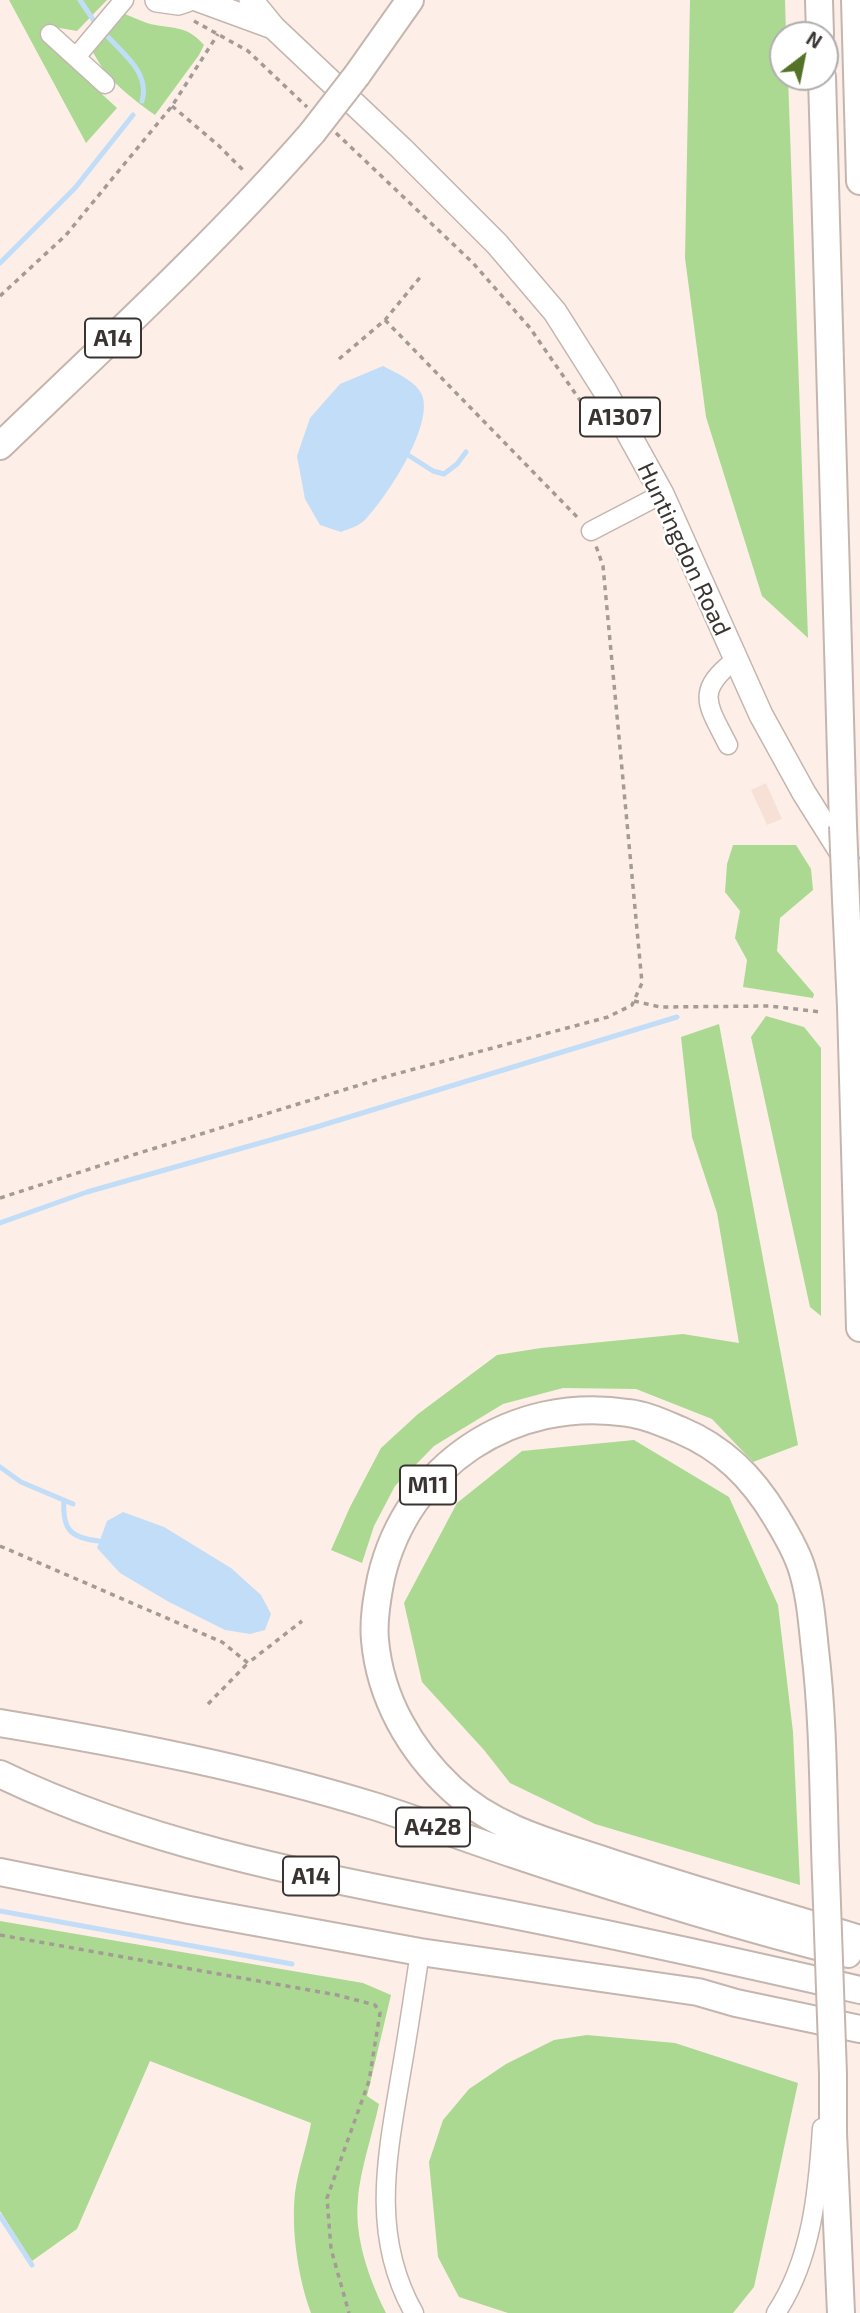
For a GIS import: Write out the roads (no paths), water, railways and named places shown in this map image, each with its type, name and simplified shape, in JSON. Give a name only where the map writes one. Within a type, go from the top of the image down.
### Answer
[{"type":"highway","name":"A14","points":[[0,446],[186,268],[321,126],[410,0]]},
{"type":"highway","points":[[819,0],[820,21]]},
{"type":"highway","points":[[855,0],[860,181]]},
{"type":"highway","points":[[822,91],[843,826],[853,891],[851,1007],[860,1328]]},
{"type":"highway","name":"M11","points":[[841,2313],[833,2133],[833,2074],[826,1876],[820,1686],[809,1598],[800,1563],[788,1537],[750,1479],[733,1462],[696,1437],[629,1413],[566,1411],[520,1421],[479,1441],[447,1465],[419,1497],[397,1532],[383,1573],[374,1636],[377,1661],[390,1705],[432,1768],[469,1803],[525,1834],[701,1893],[860,1939]]},
{"type":"highway","name":"A428","points":[[0,1723],[226,1765],[377,1807],[648,1898],[787,1939],[860,1957]]},
{"type":"highway","name":"A14","points":[[0,1774],[66,1804],[190,1845],[281,1870],[632,1938],[860,1990]]},
{"type":"highway","points":[[0,1871],[189,1910],[420,1952],[698,1992],[860,2029]]},
{"type":"highway","points":[[698,1992],[739,1993],[860,2014]]},
{"type":"main road","points":[[157,0],[192,6]]},
{"type":"main road","name":"Huntingdon Road","points":[[250,0],[273,27],[401,148],[497,244],[555,312],[605,391],[662,494],[761,715],[853,891]]},
{"type":"main road","name":"Huntingdon Road","points":[[192,6],[273,27]]},
{"type":"lane","points":[[76,57],[124,0]]},
{"type":"lane","points":[[50,34],[104,84]]},
{"type":"lane","points":[[591,531],[662,494]]},
{"type":"lane","points":[[728,745],[712,713],[708,690],[720,672],[735,660]]},
{"type":"lane","points":[[414,2313],[390,2257],[384,2200],[389,2143],[420,1952]]},
{"type":"lane","points":[[776,2313],[795,2278],[805,2246],[817,2192],[822,2125],[833,2074]]},
{"type":"water","points":[[383,366],[405,378],[419,390],[424,408],[421,425],[406,461],[374,510],[357,526],[341,532],[320,525],[305,499],[297,456],[310,418],[340,384]]},
{"type":"water","points":[[123,1512],[164,1527],[231,1568],[261,1595],[271,1614],[265,1630],[250,1634],[225,1630],[169,1602],[120,1573],[97,1548],[107,1521]]},
{"type":"waterway","points":[[80,0],[94,21]]},
{"type":"waterway","points":[[108,37],[139,74],[144,91],[142,101]]},
{"type":"waterway","points":[[0,263],[75,188],[133,115]]},
{"type":"waterway","points":[[408,455],[433,471],[444,474],[457,464],[466,452]]},
{"type":"waterway","points":[[0,1223],[87,1192],[313,1128],[677,1017]]},
{"type":"waterway","points":[[0,1467],[21,1482],[73,1504]]},
{"type":"waterway","points":[[64,1500],[65,1518],[70,1530],[81,1537],[99,1541]]},
{"type":"waterway","points":[[0,1911],[292,1964]]},
{"type":"waterway","points":[[0,2216],[32,2265]]}]
